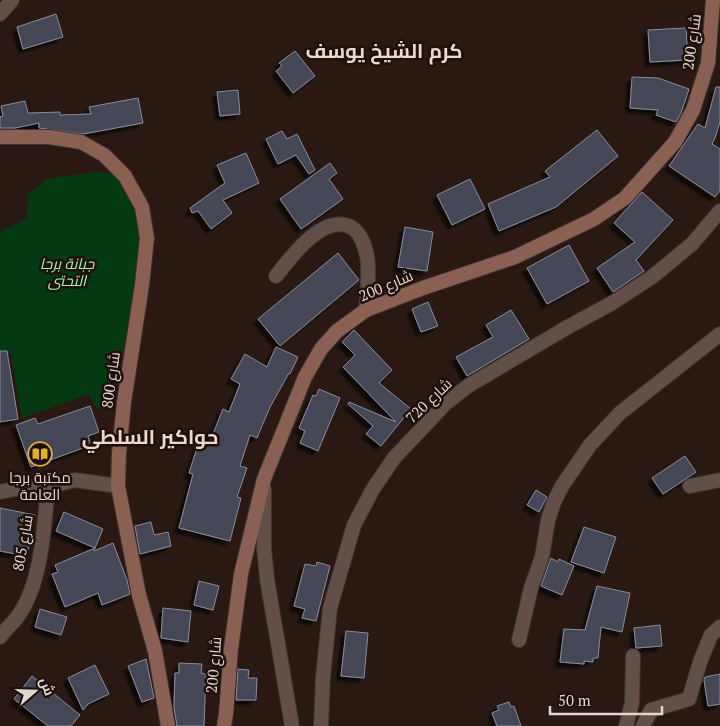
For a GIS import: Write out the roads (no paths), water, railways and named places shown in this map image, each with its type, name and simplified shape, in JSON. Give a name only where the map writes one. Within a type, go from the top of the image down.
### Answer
[{"type":"main road","name":"شارع 200","points":[[224,726],[231,649],[241,574],[264,480],[305,377],[321,349],[337,331],[366,310],[423,288],[515,257],[594,219],[624,198],[675,142],[693,110],[708,63],[713,0]]},
{"type":"main road","name":"شارع 800","points":[[0,136],[49,137],[82,142],[104,154],[125,176],[142,207],[147,238],[118,453],[118,486],[139,595],[155,651],[168,726]]},
{"type":"street","points":[[0,14],[12,0]]},
{"type":"street","name":"شارع 720","points":[[321,726],[323,677],[330,608],[354,525],[394,458],[446,403],[468,386],[612,303],[652,277],[692,244],[720,211]]},
{"type":"street","points":[[276,276],[294,253],[323,228],[332,224],[344,224],[354,229],[361,238],[367,255],[366,310]]},
{"type":"street","points":[[519,640],[542,557],[551,509],[562,486],[590,445],[605,427],[720,334]]},
{"type":"street","points":[[0,492],[30,486],[48,487],[75,480],[118,486]]},
{"type":"street","points":[[264,480],[264,548],[267,579],[292,726]]},
{"type":"street","points":[[690,486],[720,480]]},
{"type":"street","name":"شارع 805","points":[[0,636],[20,614],[31,590],[44,524],[48,487]]},
{"type":"street","points":[[643,726],[651,710],[689,699],[700,662],[711,635],[720,627]]},
{"type":"street","points":[[626,726],[632,703],[633,656]]},
{"type":"place","name":"مكتبة برجا العامة","points":[[40,454]]},
{"type":"district","name":"كرم الشيخ يوسف","points":[[384,51]]},
{"type":"district","name":"حواكير السلطي","points":[[150,437]]},
{"type":"park label","name":"جبانة برجا التحتى","points":[[67,272]]}]
